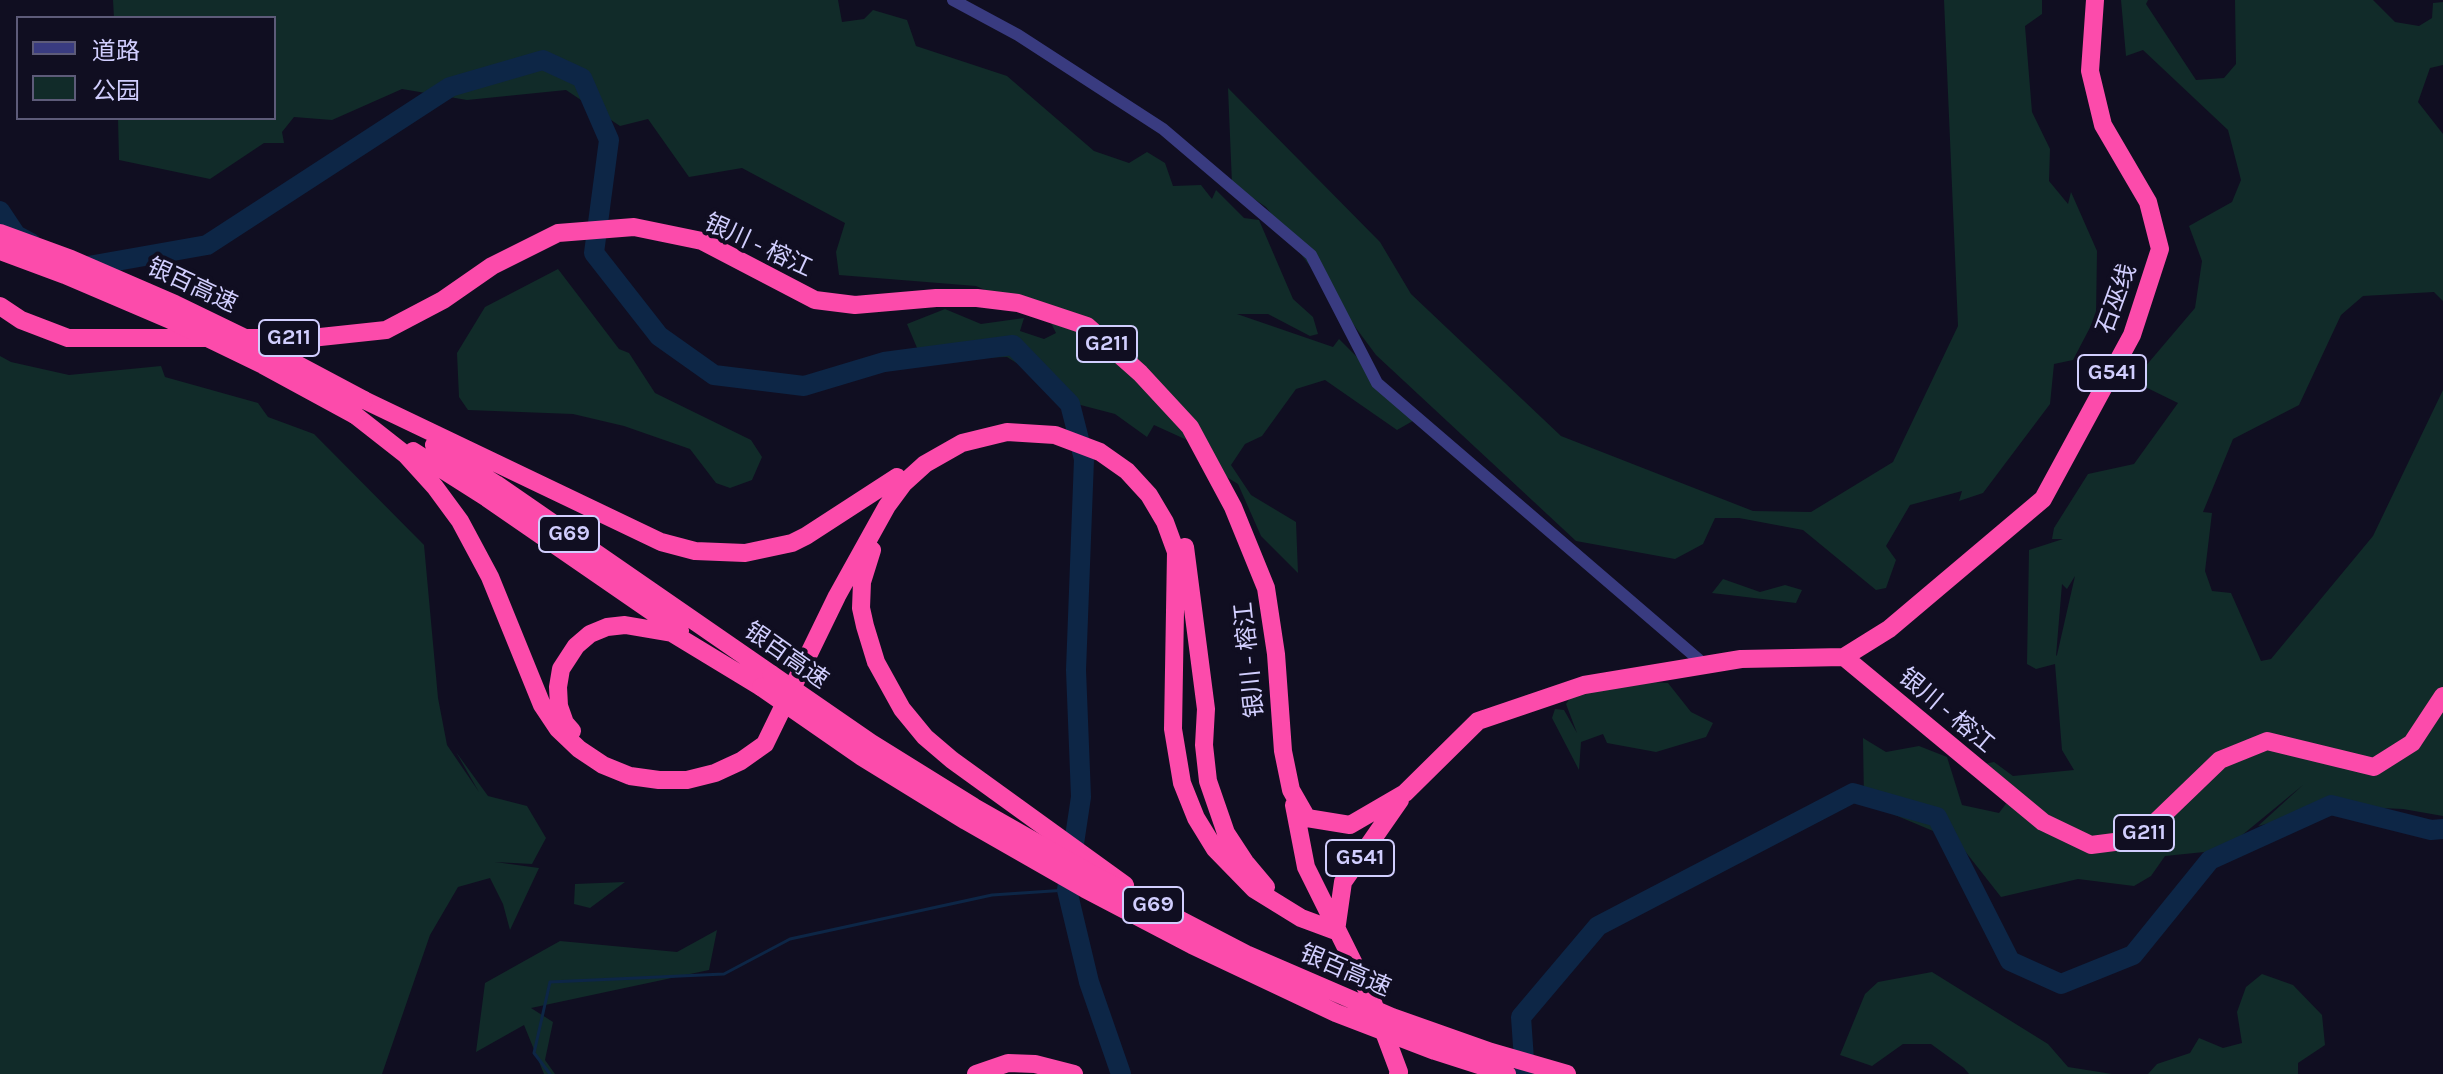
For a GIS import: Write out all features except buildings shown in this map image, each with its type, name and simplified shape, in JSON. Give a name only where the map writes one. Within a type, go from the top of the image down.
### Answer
[{"type":"highway","name":"石巫线","points":[[1844,657],[1889,629],[2043,499],[2132,335],[2160,249],[2148,202],[2103,125],[2090,71],[2095,0]]},
{"type":"highway","name":"银川 - 榕江","points":[[0,306],[21,320],[68,338],[311,338],[386,330],[443,300],[492,266],[558,233],[634,227],[702,241],[815,300],[855,305],[977,298],[1018,303],[1087,326],[1140,373],[1190,427],[1233,507],[1266,588],[1276,654],[1283,751],[1291,790],[1307,818],[1350,825],[1405,793],[1478,721],[1584,685],[1741,659],[1844,657],[2043,822],[2091,845],[2138,839],[2220,760],[2267,741],[2374,767],[2412,743],[2443,696]]},
{"type":"highway","name":"银百高速","points":[[0,233],[71,259],[175,304],[270,350],[487,498],[766,680],[1033,841],[1258,959],[1343,997],[1441,1035],[1567,1074]]},
{"type":"highway","name":"银百高速","points":[[0,251],[168,319],[359,408]]},
{"type":"highway","points":[[359,408],[661,542],[695,551],[745,553],[792,543],[806,536],[897,477],[932,448],[959,434],[990,425],[1057,426],[1090,436],[1149,495],[1165,522],[1176,552],[1175,747],[1182,783],[1196,818],[1215,849],[1240,877],[1269,900],[1301,918],[1336,931]]},
{"type":"highway","points":[[359,408],[435,487],[460,521],[490,577],[542,705],[558,729],[590,758],[616,771],[644,779],[673,781],[715,773],[741,761],[765,744],[837,596],[887,506],[914,473],[949,449],[991,434],[1024,427]]},
{"type":"highway","points":[[1103,448],[1119,453],[1145,476],[1166,503],[1181,534],[1186,551],[1206,709],[1204,745],[1208,781],[1219,816],[1235,849],[1255,875],[1279,898],[1306,917],[1336,931]]},
{"type":"highway","points":[[766,680],[672,633],[616,626],[598,630],[576,646],[561,669],[558,696],[561,714],[574,733],[596,750],[633,766],[659,771],[686,770],[712,764],[737,753],[757,738],[829,592],[879,501],[897,477]]},
{"type":"highway","points":[[887,506],[862,582],[861,608],[870,644],[893,694],[913,723],[938,749],[1153,905]]},
{"type":"highway","name":"银百高速","points":[[766,680],[862,757],[1085,889],[1192,945],[1336,1013],[1507,1074]]},
{"type":"highway","points":[[1291,790],[1306,867],[1372,1000],[1398,1074]]},
{"type":"highway","name":"G541","points":[[1336,931],[1343,882],[1405,793]]},
{"type":"highway","points":[[976,1074],[1008,1063],[1035,1064],[1074,1074]]},
{"type":"street","points":[[953,0],[1018,35],[1163,129],[1311,255],[1377,383],[1705,665]]},
{"type":"green space","points":[[113,0],[838,0],[842,22],[864,19],[873,10],[907,20],[916,46],[1007,76],[1094,151],[1129,163],[1147,152],[1165,163],[1173,186],[1201,185],[1212,199],[1216,190],[1244,218],[1259,220],[1293,299],[1313,317],[1318,334],[1310,336],[1268,314],[1237,314],[1333,347],[1339,339],[1418,418],[1397,430],[1325,380],[1296,389],[1262,436],[1245,444],[1231,465],[1251,495],[1296,522],[1298,573],[1261,536],[1238,484],[1220,473],[1209,450],[1154,425],[1147,437],[1115,414],[1050,397],[1039,377],[1007,357],[939,359],[926,350],[920,355],[907,324],[945,309],[981,324],[1024,318],[1020,331],[1044,339],[1056,333],[1048,317],[976,286],[839,275],[836,252],[845,223],[742,168],[689,177],[648,119],[620,126],[566,90],[467,100],[402,89],[332,120],[294,117],[282,132],[284,143],[264,143],[210,179],[119,160],[118,120],[276,120],[276,16],[114,16]]},
{"type":"green space","points":[[1944,0],[2042,0],[2042,14],[2025,26],[2032,112],[2050,149],[2049,181],[2068,204],[2071,192],[2097,251],[2096,316],[2073,360],[2054,364],[2050,404],[1983,493],[1959,501],[1962,491],[1910,505],[1886,546],[1896,560],[1886,588],[1876,590],[1803,530],[1739,518],[1715,518],[1703,544],[1675,559],[1576,541],[1376,355],[1266,207],[1232,184],[1228,88],[1380,242],[1411,294],[1561,436],[1753,511],[1811,512],[1893,462],[1958,326]]},
{"type":"green space","points":[[2121,0],[2148,0],[2146,4],[2196,80],[2224,78],[2236,64],[2235,0],[2373,0],[2395,22],[2419,26],[2432,18],[2433,3],[2443,2],[2443,65],[2430,68],[2418,102],[2443,134],[2443,301],[2434,292],[2363,296],[2341,315],[2299,405],[2233,439],[2203,512],[2212,513],[2205,571],[2212,591],[2231,593],[2261,661],[2271,659],[2373,536],[2443,390],[2443,816],[2403,809],[2336,806],[2258,826],[2303,785],[2224,850],[2165,856],[2151,876],[2134,886],[2078,879],[2001,897],[1957,841],[1864,802],[1863,738],[1886,752],[1919,746],[1947,757],[1962,805],[1999,813],[2014,793],[1984,764],[1994,762],[2013,776],[2074,770],[2062,750],[2055,664],[2036,669],[2027,664],[2029,550],[2063,539],[2052,539],[2054,528],[2088,474],[2134,464],[2178,403],[2133,381],[2195,308],[2202,261],[2189,226],[2232,202],[2241,180],[2228,130],[2143,50],[2126,56]],"holes":[[[2075,576],[2057,655],[2062,584],[2067,589]]]},
{"type":"green space","points":[[558,269],[619,349],[629,353],[655,393],[751,440],[762,457],[752,480],[730,488],[716,483],[690,449],[624,426],[573,414],[468,410],[459,397],[457,353],[485,307]]},
{"type":"green space","points":[[0,356],[11,362],[69,375],[161,366],[165,377],[258,403],[268,417],[314,434],[424,545],[438,698],[447,745],[479,792],[456,752],[488,796],[527,806],[546,838],[532,864],[495,862],[539,868],[510,930],[503,904],[490,878],[458,887],[430,935],[382,1074],[0,1074]]},
{"type":"green space","points":[[1723,579],[1760,592],[1785,585],[1802,590],[1796,603],[1712,593]]},
{"type":"green space","points":[[1653,682],[1668,683],[1691,712],[1713,723],[1706,737],[1656,752],[1607,743],[1603,734],[1581,742],[1579,770],[1552,718],[1555,709],[1564,710],[1577,733],[1566,704],[1572,695]]},
{"type":"green space","points":[[625,882],[590,908],[574,904],[575,884]]},
{"type":"green space","points":[[717,930],[709,970],[531,1008],[553,1022],[545,1060],[555,1074],[544,1074],[524,1025],[476,1052],[485,983],[560,941],[677,952]]},
{"type":"green space","points":[[1932,972],[2048,1044],[2068,1067],[2112,1074],[1969,1074],[1931,1044],[1903,1044],[1872,1066],[1840,1055],[1865,994],[1878,982]]},
{"type":"green space","points":[[2262,974],[2293,985],[2322,1015],[2325,1045],[2298,1063],[2298,1074],[2148,1074],[2157,1064],[2190,1053],[2199,1038],[2223,1048],[2242,1043],[2237,1012],[2246,987]]},
{"type":"waterway","points":[[77,268],[207,245],[450,87],[543,60],[582,78],[609,140],[594,253],[659,336],[714,375],[804,386],[884,362],[1013,345],[1070,404],[1084,459],[1076,670],[1081,797],[1067,890],[1089,982],[1121,1074]]},
{"type":"waterway","points":[[0,211],[16,235],[31,243]]},
{"type":"waterway","points":[[1525,1074],[1521,1017],[1598,926],[1853,793],[1937,817],[2010,961],[2061,984],[2133,955],[2210,860],[2331,805],[2431,830],[2443,829]]},
{"type":"waterway","points":[[550,1074],[534,1053],[550,982],[724,974],[790,939],[992,895],[1067,890]]}]
